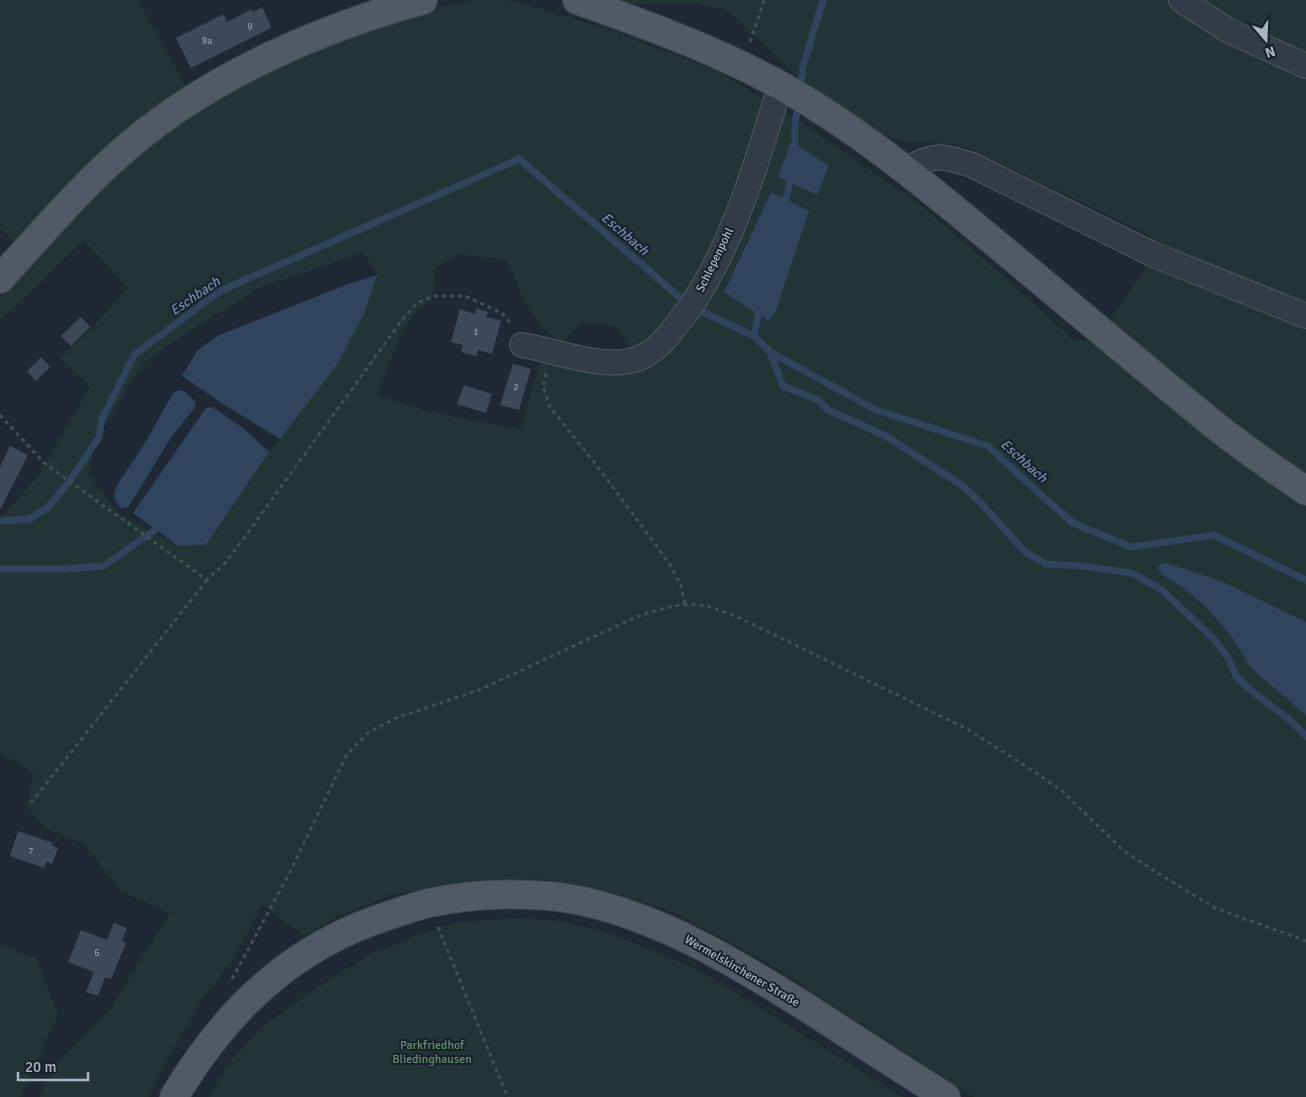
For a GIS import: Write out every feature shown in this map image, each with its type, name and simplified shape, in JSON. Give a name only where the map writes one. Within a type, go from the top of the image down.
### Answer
[{"type":"main road","points":[[0,279],[113,160],[151,128],[182,106],[239,72],[292,46],[366,18],[423,0]]},
{"type":"main road","points":[[577,0],[654,29],[741,66],[831,116],[907,170],[1209,420],[1306,491]]},
{"type":"main road","name":"Wermelskirchener Straße","points":[[174,1097],[193,1066],[228,1021],[265,985],[292,964],[326,942],[368,922],[429,903],[492,896],[522,895],[581,901],[608,908],[639,918],[700,945],[760,978],[946,1097]]},
{"type":"street","points":[[1181,0],[1229,31],[1306,66]]},
{"type":"street","name":"Schlepenpohl","points":[[522,345],[620,363],[632,361],[648,354],[660,345],[689,309],[717,261],[741,205],[780,86]]},
{"type":"street","points":[[907,170],[927,158],[934,157],[950,158],[972,165],[1154,255],[1306,316]]},
{"type":"path","points":[[741,66],[764,0]]},
{"type":"path","points":[[31,803],[207,580],[225,563],[402,320],[417,303],[434,296],[465,296],[502,313],[514,328],[522,345]]},
{"type":"path","points":[[551,351],[543,386],[550,407],[600,470],[669,563],[681,586],[685,604]]},
{"type":"path","points":[[0,415],[44,463],[207,580]]},
{"type":"path","points":[[228,1021],[228,986],[289,874],[347,754],[369,732],[396,718],[479,690],[636,617],[685,604],[705,606],[738,617],[967,730],[1035,772],[1063,792],[1124,851],[1164,877],[1215,908],[1306,941]]},
{"type":"path","points":[[429,903],[508,1097]]},
{"type":"green space","points":[[0,0],[138,0],[188,90],[17,245],[0,228]]},
{"type":"green space","points":[[473,0],[520,2],[613,31],[719,72],[787,113],[918,203],[1008,280],[1071,338],[1097,342],[1306,503],[1306,1097],[974,1097],[770,964],[672,911],[607,891],[541,879],[467,882],[391,895],[335,918],[304,936],[262,904],[234,958],[201,1001],[161,1071],[149,1097],[40,1097],[55,1066],[109,1011],[170,913],[121,891],[84,844],[45,828],[27,806],[34,773],[0,753],[0,516],[3,516],[39,475],[90,387],[60,358],[93,327],[128,288],[84,240],[0,321],[0,295],[72,216],[154,137],[223,94],[301,54],[427,10]],"holes":[[[771,192],[809,211],[776,311],[767,321],[724,291]],[[363,252],[377,274],[365,312],[337,365],[269,452],[206,545],[178,546],[118,513],[88,474],[96,439],[144,363],[189,331],[260,288]],[[458,254],[508,260],[525,303],[543,329],[563,342],[581,323],[616,326],[633,353],[542,355],[521,429],[430,412],[377,395],[402,332],[419,308],[432,301],[435,269]]]},
{"type":"green space","points":[[614,0],[1306,0],[1306,476],[1244,433],[1109,321],[1144,271],[1150,235],[1013,169],[956,144],[899,141],[871,128],[793,73],[730,12],[695,3],[624,4]]},
{"type":"green space","name":"Parkfriedhof Bliedinghausen","points":[[513,918],[555,920],[600,930],[690,966],[903,1097],[209,1097],[229,1063],[263,1026],[315,989],[371,954],[454,923]]},
{"type":"green space","points":[[0,944],[36,958],[58,1015],[20,1097],[0,1097]]},
{"type":"water","points":[[791,141],[829,166],[817,195],[778,177]]},
{"type":"water","points":[[771,192],[809,211],[776,311],[768,321],[724,292]]},
{"type":"water","points":[[377,275],[365,312],[337,365],[280,439],[182,376],[198,350],[219,335],[346,285]]},
{"type":"water","points":[[179,390],[185,392],[195,401],[196,406],[172,436],[129,506],[119,507],[114,498],[116,487],[145,443],[173,393]]},
{"type":"water","points":[[212,407],[243,428],[269,452],[206,545],[178,546],[133,513],[206,408]]},
{"type":"water","points":[[1166,563],[1223,582],[1306,622],[1306,715],[1249,665],[1232,637],[1207,608],[1184,588],[1163,575],[1158,569],[1160,564]]},
{"type":"building","points":[[262,7],[271,26],[269,29],[191,68],[176,38],[224,14],[227,22],[252,9],[253,12]]},
{"type":"building","points":[[476,308],[488,312],[486,317],[501,321],[492,354],[478,350],[477,356],[461,352],[463,345],[451,342],[460,309],[475,314]]},
{"type":"building","points":[[81,317],[90,327],[71,346],[61,336]]},
{"type":"building","points":[[41,357],[50,367],[36,381],[27,371]]},
{"type":"building","points":[[513,364],[531,369],[519,410],[500,405]]},
{"type":"building","points":[[464,385],[492,394],[486,413],[457,404]]},
{"type":"building","points":[[10,446],[28,455],[0,510],[0,467]]},
{"type":"building","points":[[18,831],[53,843],[52,846],[58,848],[52,864],[46,862],[44,868],[10,856]]},
{"type":"building","points":[[114,923],[127,928],[122,941],[126,943],[111,979],[105,977],[98,996],[86,992],[94,972],[68,962],[81,930],[107,940]]},
{"type":"waterway","points":[[800,89],[803,67],[823,0]]},
{"type":"waterway","points":[[795,151],[795,126],[798,102]]},
{"type":"waterway","name":"Eschbach","points":[[0,521],[30,519],[47,508],[69,482],[99,437],[102,419],[134,355],[220,291],[519,159],[690,306],[754,336],[770,352],[876,410],[988,446],[1073,523],[1131,547],[1214,535],[1306,580]]},
{"type":"waterway","points":[[784,207],[792,174]]},
{"type":"waterway","points":[[754,336],[760,308]]},
{"type":"waterway","points":[[770,352],[783,386],[818,400],[828,410],[886,436],[963,486],[982,504],[1025,552],[1046,564],[1081,566],[1132,573],[1162,590],[1215,640],[1229,659],[1236,676],[1249,689],[1290,720],[1306,736]]},
{"type":"waterway","points":[[0,569],[64,569],[104,566],[156,529]]}]
